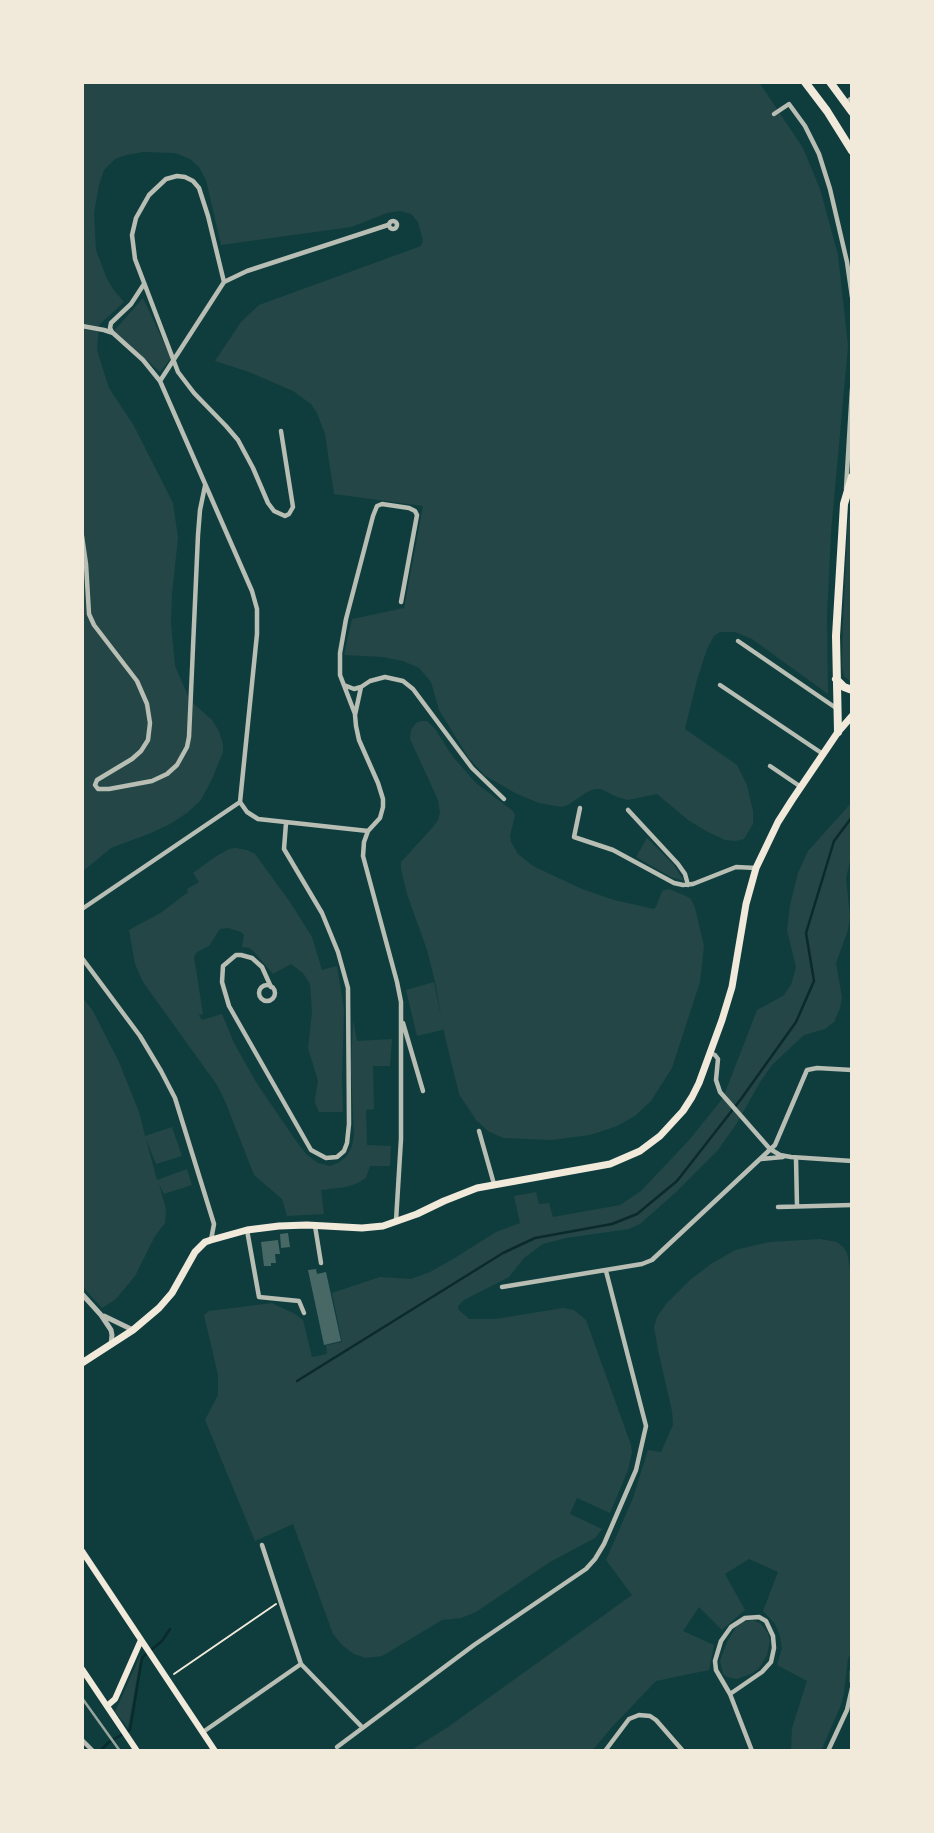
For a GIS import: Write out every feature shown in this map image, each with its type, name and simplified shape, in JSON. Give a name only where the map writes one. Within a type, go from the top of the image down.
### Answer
[{"type":"highway","points":[[805,82],[852,150]]},
{"type":"highway","points":[[833,82],[851,101]]},
{"type":"highway","points":[[833,82],[852,112]]},
{"type":"highway","points":[[838,732],[836,644],[843,526],[852,477]]},
{"type":"highway","points":[[836,679],[841,685],[852,690]]},
{"type":"main road","points":[[82,1363],[133,1330],[163,1304],[195,1252],[205,1242],[247,1230],[279,1226],[375,1227],[396,1222],[460,1194],[494,1184],[597,1167],[620,1160],[640,1151],[660,1136],[683,1111],[699,1083],[710,1053],[732,987],[746,904],[756,868],[778,822],[838,732],[852,716]]},
{"type":"main road","points":[[82,1551],[215,1751]]},
{"type":"main road","points":[[107,1706],[115,1699],[143,1643]]},
{"type":"main road","points":[[82,1669],[137,1751]]},
{"type":"street","points":[[774,114],[789,104],[805,126],[819,154],[848,262],[852,297]]},
{"type":"street","points":[[224,282],[201,194],[193,181],[185,177],[166,179],[154,188],[135,218],[133,250],[184,382],[237,440],[253,468],[264,496],[274,511],[285,516],[293,507],[281,431]]},
{"type":"street","points":[[160,381],[224,282],[247,271],[388,225]]},
{"type":"street","points":[[145,283],[131,304],[111,323],[110,328],[160,381],[252,591],[257,609],[257,634],[240,802],[245,810],[263,820],[368,831]]},
{"type":"street","points":[[82,326],[113,333]]},
{"type":"street","points":[[848,500],[852,389]]},
{"type":"street","points":[[82,536],[89,614],[94,625],[136,681],[148,704],[150,723],[148,740],[138,755],[97,780],[94,785],[104,790],[152,781],[167,774],[177,765],[187,747],[198,536],[205,486]]},
{"type":"street","points":[[396,1222],[401,1139],[401,1015],[397,982],[363,856],[364,842],[368,831],[380,818],[383,799],[359,740],[355,715],[340,676],[339,663],[346,619],[374,510],[382,504],[409,508],[417,515],[401,602]]},
{"type":"street","points":[[738,641],[837,709]]},
{"type":"street","points":[[344,685],[354,689],[362,688],[370,681],[385,677],[402,681],[413,689],[472,768],[504,799]]},
{"type":"street","points":[[720,685],[824,755]]},
{"type":"street","points":[[355,715],[362,688]]},
{"type":"street","points":[[770,766],[802,787]]},
{"type":"street","points":[[84,909],[240,802]]},
{"type":"street","points":[[580,808],[574,837],[613,850],[674,883],[688,885],[736,867],[756,868]]},
{"type":"street","points":[[628,810],[683,870],[688,885]]},
{"type":"street","points":[[271,987],[262,967],[252,958],[236,955],[223,966],[222,982],[229,1006],[311,1150],[326,1158],[337,1157],[347,1143],[349,1124],[348,988],[338,952],[322,913],[284,849],[286,823]]},
{"type":"street","points":[[82,958],[140,1036],[175,1098],[214,1224],[211,1240]]},
{"type":"street","points":[[401,1015],[423,1091]]},
{"type":"street","points":[[710,1053],[718,1058],[718,1088],[770,1149],[780,1155],[793,1157],[852,1161]]},
{"type":"street","points":[[502,1287],[642,1265],[656,1257],[778,1140],[804,1074],[810,1068],[852,1070]]},
{"type":"street","points":[[480,1131],[494,1184]]},
{"type":"street","points":[[760,1159],[793,1157]]},
{"type":"street","points":[[793,1157],[797,1206]]},
{"type":"street","points":[[778,1207],[852,1205]]},
{"type":"street","points":[[214,1224],[226,1235]]},
{"type":"street","points":[[314,1225],[321,1263]]},
{"type":"street","points":[[247,1230],[259,1297],[299,1301],[304,1313]]},
{"type":"street","points":[[337,1747],[474,1645],[586,1569],[596,1559],[613,1527],[636,1470],[646,1426],[606,1271]]},
{"type":"street","points":[[82,1294],[101,1315],[111,1332],[111,1345]]},
{"type":"street","points":[[101,1315],[133,1330]]},
{"type":"street","points":[[262,1545],[301,1664],[362,1727]]},
{"type":"street","points":[[730,1694],[768,1666],[774,1653],[772,1631],[766,1621],[759,1617],[745,1618],[735,1623],[718,1649],[715,1665],[730,1694],[752,1751]]},
{"type":"street","points":[[203,1732],[301,1664]]},
{"type":"street","points":[[828,1751],[847,1710],[852,1671]]},
{"type":"street","points":[[605,1751],[631,1718],[642,1715],[656,1720],[683,1751]]},
{"type":"street","points":[[82,1740],[93,1751]]},
{"type":"path","points":[[168,1679],[280,1602]]},
{"type":"shaded area","points":[[82,82],[759,82],[803,148],[820,189],[838,255],[848,346],[831,532],[827,617],[828,694],[752,639],[735,632],[720,632],[714,636],[707,649],[685,729],[737,765],[747,785],[753,811],[753,824],[744,839],[725,840],[708,832],[688,820],[657,794],[628,800],[595,789],[562,807],[539,803],[517,794],[484,775],[468,757],[439,710],[431,682],[419,668],[383,657],[344,655],[352,619],[404,608],[423,506],[334,494],[325,434],[311,404],[293,391],[215,361],[241,322],[259,305],[421,246],[423,241],[418,222],[411,214],[400,211],[387,213],[351,227],[221,245],[206,180],[199,167],[190,159],[175,153],[143,152],[115,159],[104,170],[99,185],[94,213],[96,250],[107,279],[124,302],[99,325],[97,350],[109,388],[134,426],[173,503],[178,538],[171,622],[175,666],[188,696],[219,731],[223,752],[201,800],[187,813],[151,833],[111,848],[82,872]]},
{"type":"shaded area","points":[[143,298],[171,358],[160,372],[114,331]]},
{"type":"shaded area","points":[[852,507],[852,683],[844,676],[842,666],[848,520]]},
{"type":"shaded area","points":[[421,721],[427,721],[435,729],[453,757],[476,783],[513,811],[515,815],[511,842],[518,854],[533,866],[582,889],[654,909],[662,891],[669,889],[691,899],[704,946],[700,982],[672,1068],[651,1101],[635,1116],[617,1126],[590,1135],[551,1140],[503,1138],[488,1131],[476,1120],[459,1094],[443,1028],[417,1036],[406,990],[434,982],[441,1017],[436,986],[427,950],[401,869],[401,862],[433,827],[440,812],[438,800],[410,739],[411,730]]},
{"type":"shaded area","points":[[852,802],[852,853],[846,878],[850,917],[836,963],[842,997],[834,1022],[825,1029],[804,1035],[772,1065],[718,1150],[640,1224],[629,1229],[543,1244],[524,1258],[509,1277],[464,1300],[458,1306],[469,1319],[495,1319],[563,1308],[574,1310],[586,1320],[632,1452],[628,1470],[610,1513],[577,1498],[570,1514],[602,1529],[595,1538],[550,1562],[476,1612],[461,1618],[442,1620],[382,1656],[366,1658],[354,1654],[333,1634],[293,1524],[255,1541],[205,1420],[218,1395],[218,1375],[204,1315],[209,1311],[272,1303],[303,1320],[312,1357],[327,1354],[326,1345],[342,1342],[332,1293],[380,1277],[411,1279],[430,1272],[496,1232],[520,1223],[514,1196],[536,1192],[539,1204],[549,1203],[553,1217],[620,1205],[641,1191],[690,1139],[723,1098],[757,1010],[783,996],[791,985],[796,967],[787,930],[798,873],[808,851]]},
{"type":"shaded area","points":[[647,838],[673,864],[684,881],[671,877],[636,857]]},
{"type":"shaded area","points":[[235,848],[255,854],[290,902],[312,937],[322,970],[337,966],[344,1010],[343,1112],[319,1112],[315,1103],[318,1081],[308,1048],[312,1012],[310,984],[303,973],[291,964],[273,974],[250,948],[242,947],[244,935],[241,932],[228,928],[220,929],[209,946],[197,952],[194,957],[203,1014],[199,1015],[202,1020],[222,1014],[234,1043],[256,1082],[306,1154],[318,1163],[330,1166],[338,1163],[346,1157],[352,1146],[353,1020],[357,1041],[392,1039],[390,1066],[373,1066],[374,1109],[366,1110],[367,1145],[391,1146],[390,1166],[370,1166],[366,1178],[358,1183],[321,1190],[324,1214],[287,1216],[282,1199],[254,1175],[217,1085],[143,982],[135,964],[129,930],[162,912],[188,892],[187,889],[199,882],[193,873],[215,857]]},
{"type":"shaded area","points":[[82,997],[93,1011],[119,1062],[139,1112],[145,1136],[172,1127],[182,1156],[156,1164],[146,1139],[157,1180],[187,1169],[192,1185],[164,1194],[159,1184],[166,1209],[165,1223],[155,1236],[135,1276],[116,1299],[102,1308],[82,1286]]},
{"type":"shaded area","points":[[820,1239],[837,1242],[844,1248],[852,1279],[852,1652],[848,1658],[841,1705],[821,1751],[791,1751],[792,1728],[807,1681],[777,1665],[782,1648],[780,1636],[775,1624],[763,1611],[778,1572],[749,1559],[725,1574],[745,1610],[722,1630],[699,1607],[683,1631],[714,1645],[709,1670],[656,1681],[592,1751],[410,1751],[448,1727],[632,1595],[606,1560],[633,1498],[648,1450],[661,1452],[673,1425],[654,1327],[666,1304],[690,1280],[735,1250],[769,1242]]},
{"type":"shaded area","points":[[753,1620],[761,1624],[768,1633],[770,1641],[767,1655],[753,1673],[737,1679],[727,1677],[723,1674],[720,1661],[727,1642],[736,1627]]},
{"type":"shaded area","points":[[141,1654],[128,1728],[115,1712]]},
{"type":"building","points":[[288,1233],[290,1247],[281,1248],[280,1234]]},
{"type":"building","points":[[278,1240],[280,1254],[275,1254],[276,1263],[264,1266],[261,1242]]},
{"type":"building","points":[[316,1269],[317,1274],[326,1272],[341,1341],[324,1345],[308,1270]]},
{"type":"waterway","points":[[297,1381],[503,1253],[535,1238],[612,1224],[637,1214],[677,1181],[741,1099],[796,1022],[814,981],[806,933],[834,841],[852,817]]},
{"type":"waterway","points":[[100,1751],[109,1742],[130,1730],[142,1658],[162,1641],[170,1629]]},
{"type":"railway","points":[[82,1698],[120,1751]]}]
